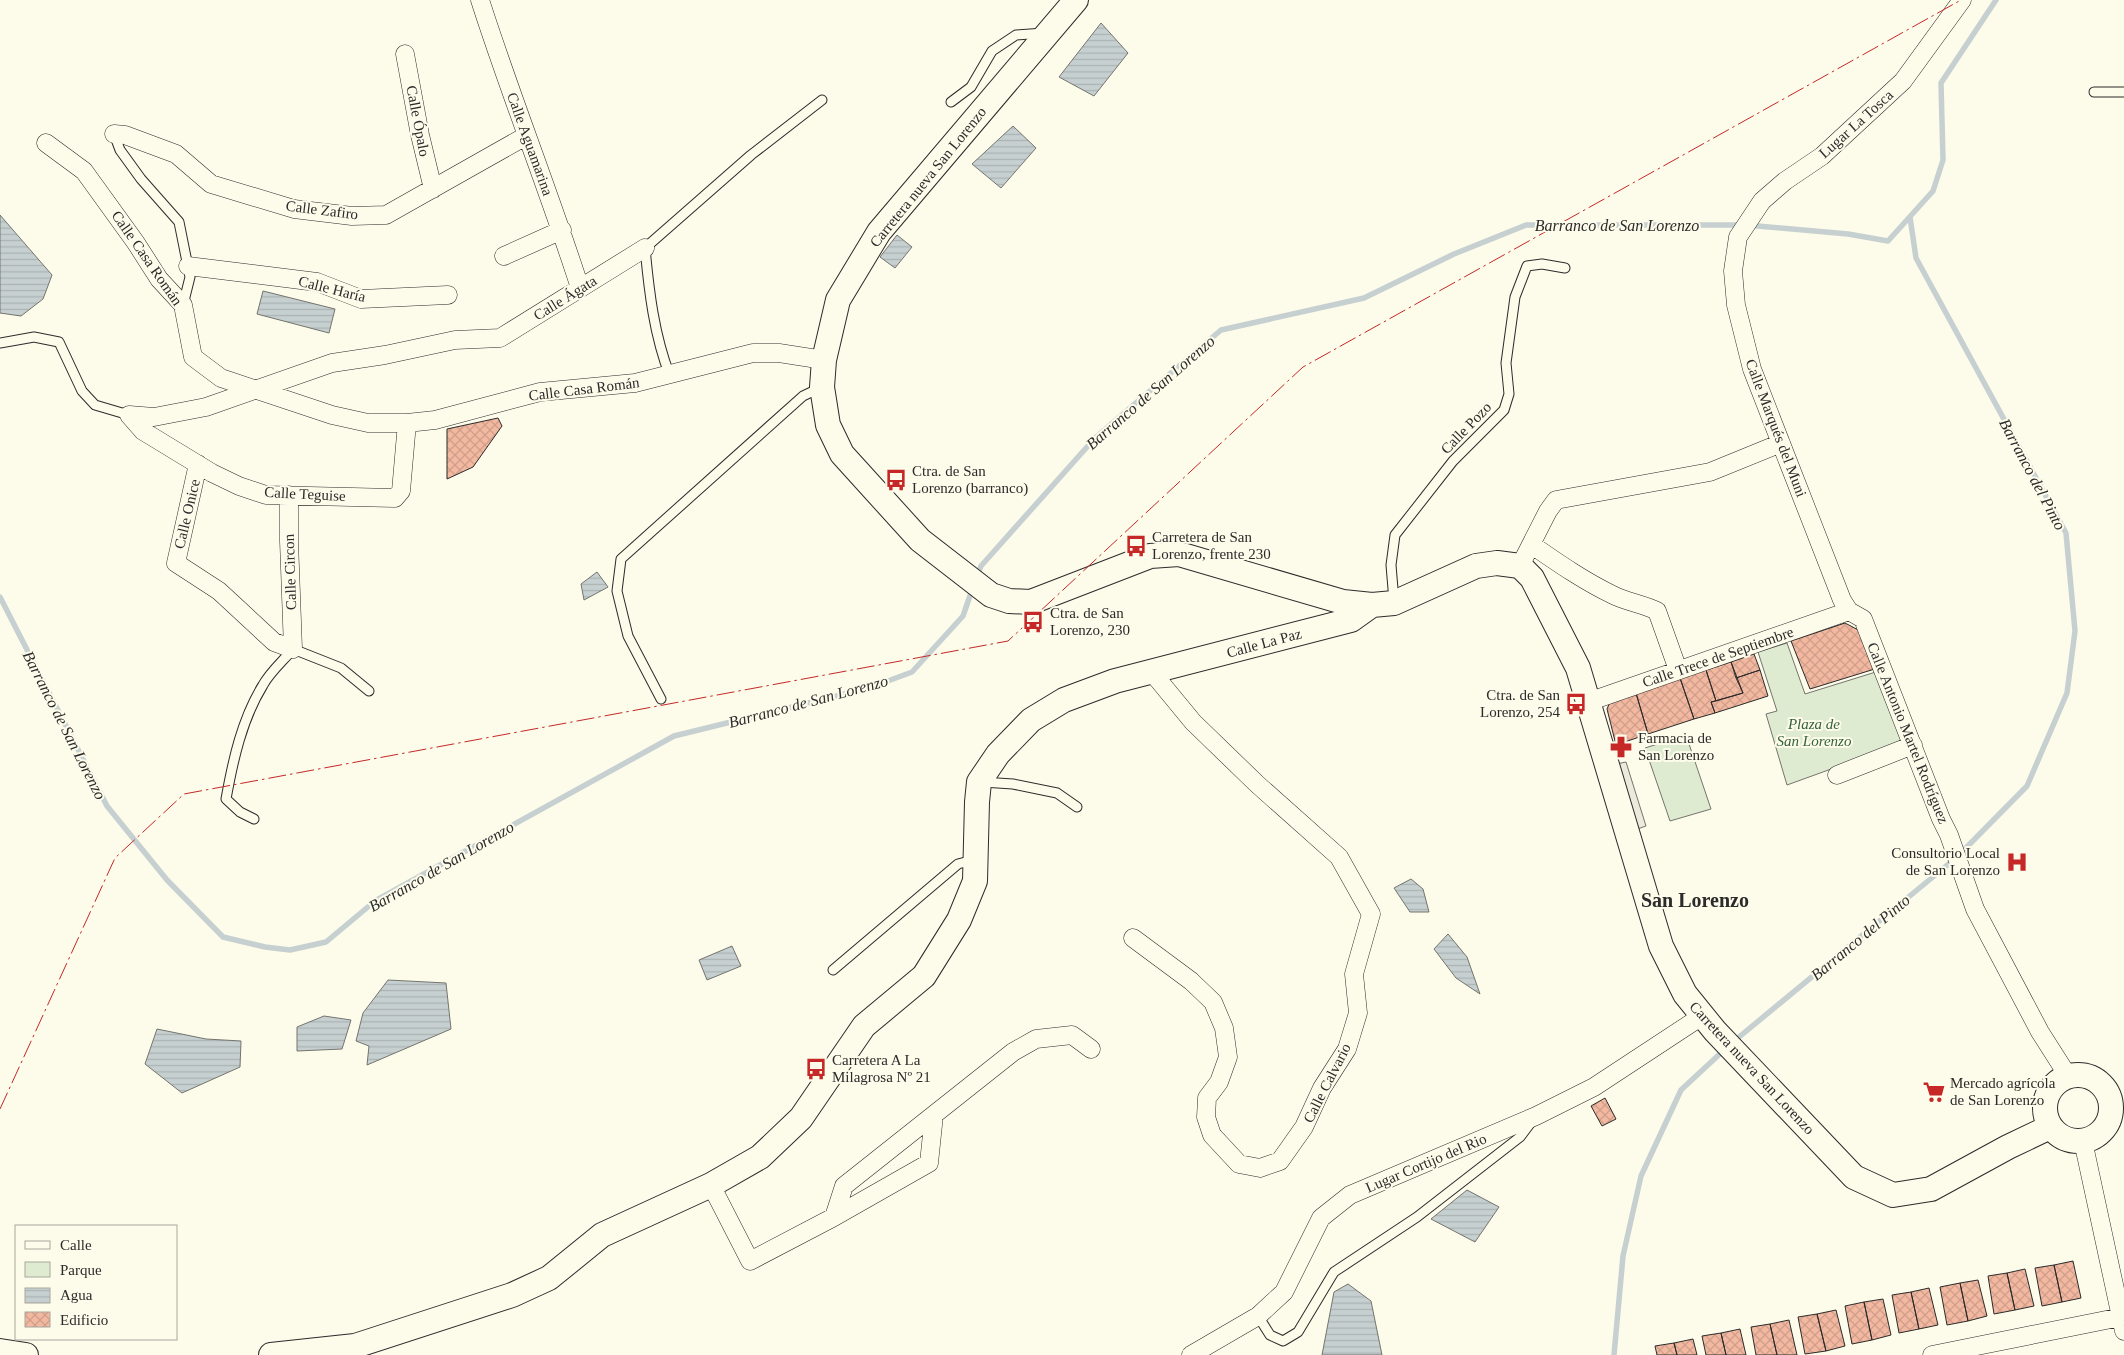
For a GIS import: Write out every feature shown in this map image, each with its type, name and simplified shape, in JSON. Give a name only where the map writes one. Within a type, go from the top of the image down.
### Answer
[{"type":"street","name":"Calle Aguamarina","points":[[480,0],[526,136],[562,230],[580,288]]},
{"type":"street","name":"Carretera nueva San Lorenzo","points":[[1076,0],[879,232],[838,300],[824,360],[822,387],[828,425],[842,454],[920,540],[991,595],[1009,601],[1031,602],[1150,556],[1179,554],[1343,602],[1383,604]]},
{"type":"street","name":"Lugar La Tosca","points":[[1738,237],[1762,201],[1785,181],[1822,156],[1903,81],[1962,0]]},
{"type":"street","name":"Calle Ópalo","points":[[405,54],[420,135],[433,188]]},
{"type":"street","name":"Calle Zafiro","points":[[114,134],[125,135],[176,154],[211,184],[294,208],[352,216],[386,214],[526,136]]},
{"type":"street","name":"Calle Casa Román","points":[[46,143],[84,171],[131,235],[159,279],[183,305],[193,357],[221,378],[332,415],[368,423],[407,423],[436,420],[540,392],[635,383],[670,376],[753,353],[779,353],[824,360]]},
{"type":"street","points":[[504,256],[562,230]]},
{"type":"street","name":"Calle Marqués del Muni","points":[[1738,237],[1733,271],[1736,306],[1752,370],[1842,600],[1849,611]]},
{"type":"street","name":"Calle Ágata","points":[[258,390],[332,363],[385,355],[455,340],[500,338],[644,248]]},
{"type":"street","name":"Calle Haría","points":[[188,266],[318,282],[361,299],[448,295]]},
{"type":"street","points":[[130,415],[154,417],[206,408],[258,390]]},
{"type":"street","name":"Calle Teguise","points":[[130,415],[143,431],[198,464],[239,486],[266,495],[395,498],[402,491],[407,423]]},
{"type":"street","points":[[1383,604],[1476,566],[1497,563],[1520,566],[1548,511],[1556,500],[1710,472],[1781,443]]},
{"type":"street","name":"Calle Onice","points":[[198,464],[176,563],[218,591],[274,642],[293,650]]},
{"type":"street","name":"Calle Circon","points":[[289,495],[288,542],[293,650]]},
{"type":"street","points":[[1532,545],[1563,567],[1614,596],[1644,604],[1657,611],[1678,670]]},
{"type":"street","name":"Carretera nueva San Lorenzo","points":[[1520,566],[1532,578],[1578,668],[1661,946],[1685,994],[1715,1031],[1854,1177],[1893,1195],[1931,1189],[2008,1146],[2050,1127]]},
{"type":"street","name":"Calle La Paz","points":[[980,782],[998,754],[1031,720],[1064,700],[1115,680],[1351,620],[1383,604]]},
{"type":"street","name":"Calle Trece de Septiembre","points":[[1588,702],[1849,611]]},
{"type":"street","name":"Calle Antonio Martel Rodríguez","points":[[1849,611],[1863,619],[1941,819],[1949,835],[1975,909],[2040,1032],[2068,1076]]},
{"type":"street","name":"Calle Calvario","points":[[1133,938],[1191,981],[1213,1002],[1224,1028],[1228,1057],[1219,1082],[1207,1098],[1206,1117],[1212,1136],[1238,1164],[1260,1168],[1280,1161],[1304,1127],[1322,1088],[1347,1049],[1358,1012],[1354,974],[1371,914],[1339,857],[1257,784],[1193,722],[1151,671]]},
{"type":"street","points":[[1837,775],[1913,744]]},
{"type":"street","points":[[271,1355],[356,1350],[512,1294],[549,1278],[602,1235],[711,1185],[760,1157],[801,1118],[864,1026],[924,976],[959,920],[975,881],[980,782]]},
{"type":"street","name":"Lugar Cortijo del Rio","points":[[1191,1355],[1258,1316],[1284,1292],[1321,1218],[1350,1195],[1536,1116],[1594,1087],[1702,1016]]},
{"type":"street","points":[[834,1217],[844,1186],[1013,1052],[1036,1039],[1072,1035],[1091,1049]]},
{"type":"street","points":[[2068,1076],[2090,1076],[2117,1092],[2109,1122],[2103,1131],[2094,1138],[2084,1142],[2070,1141],[2059,1136],[2050,1127],[2045,1115],[2049,1091],[2057,1082],[2068,1076]]},
{"type":"street","points":[[711,1185],[750,1261],[834,1217],[930,1163],[934,1114]]},
{"type":"street","points":[[1932,1355],[2123,1324],[2084,1142]]},
{"type":"street","points":[[0,1351],[26,1355]]},
{"type":"lane","points":[[950,102],[971,88],[992,51],[1016,35],[1049,33]]},
{"type":"lane","points":[[2094,92],[2124,92]]},
{"type":"lane","name":"Calle Ágata","points":[[644,248],[751,155],[822,100]]},
{"type":"lane","points":[[114,134],[120,150],[141,179],[179,222],[190,277],[183,305]]},
{"type":"lane","points":[[644,248],[649,288],[662,355],[670,376]]},
{"type":"lane","name":"Calle Pozo","points":[[1383,604],[1395,535],[1453,461],[1504,410],[1509,394],[1506,363],[1515,297],[1527,266],[1542,264],[1565,268]]},
{"type":"lane","points":[[0,344],[34,337],[59,342],[82,391],[95,405],[130,415]]},
{"type":"lane","points":[[661,699],[628,636],[617,591],[621,559],[803,396],[822,387]]},
{"type":"lane","points":[[254,819],[240,812],[226,799],[230,775],[242,730],[263,684],[293,650],[340,668],[369,691]]},
{"type":"lane","points":[[980,782],[1013,784],[1057,793],[1077,807]]},
{"type":"lane","points":[[833,970],[958,864],[976,859]]},
{"type":"lane","points":[[1258,1316],[1270,1335],[1284,1341],[1298,1332],[1334,1272],[1417,1217],[1520,1137],[1536,1116]]},
{"type":"green space","name":"Plaza de San Lorenzo","points":[[1787,643],[1805,694],[1879,671],[1903,743],[1787,785],[1766,714],[1777,711],[1758,652]]},
{"type":"green space","points":[[1686,735],[1711,809],[1670,821],[1645,748]]},
{"type":"shaded area","points":[[1626,762],[1646,826],[1626,833],[1607,766]]},
{"type":"water","points":[[1101,23],[1128,53],[1094,96],[1059,77]]},
{"type":"water","points":[[1013,126],[1036,148],[1001,188],[972,164]]},
{"type":"water","points":[[0,215],[52,275],[43,299],[21,316],[0,313]]},
{"type":"water","points":[[897,235],[912,247],[895,268],[880,257]]},
{"type":"water","points":[[263,291],[335,309],[329,333],[257,314]]},
{"type":"water","points":[[597,572],[608,587],[584,600],[581,584]]},
{"type":"water","points":[[1411,879],[1423,889],[1429,912],[1410,912],[1394,888]]},
{"type":"water","points":[[1448,934],[1467,957],[1480,994],[1456,978],[1434,949]]},
{"type":"water","points":[[732,946],[741,966],[707,980],[699,960]]},
{"type":"water","points":[[388,980],[446,983],[451,1029],[367,1065],[369,1046],[356,1041],[363,1013]]},
{"type":"water","points":[[324,1016],[351,1020],[342,1049],[297,1051],[297,1027]]},
{"type":"water","points":[[157,1029],[206,1039],[241,1041],[240,1067],[182,1093],[145,1064]]},
{"type":"water","points":[[1467,1190],[1499,1207],[1475,1242],[1431,1219]]},
{"type":"water","points":[[1348,1284],[1371,1301],[1382,1355],[1322,1355],[1334,1292]]},
{"type":"building","points":[[498,418],[502,426],[473,467],[447,479],[447,429]]},
{"type":"building","points":[[1845,623],[1864,633],[1878,668],[1810,689],[1791,641]]},
{"type":"building","points":[[1754,654],[1760,670],[1736,678],[1731,662]]},
{"type":"building","points":[[1731,662],[1743,693],[1716,701],[1706,670]]},
{"type":"building","points":[[1706,670],[1716,701],[1711,702],[1715,713],[1694,719],[1680,678]]},
{"type":"building","points":[[1760,670],[1768,696],[1715,713],[1711,702],[1743,693],[1736,678]]},
{"type":"building","points":[[1680,678],[1694,719],[1648,734],[1636,693]]},
{"type":"building","points":[[1636,693],[1648,734],[1616,745],[1607,709],[1610,702]]},
{"type":"building","points":[[1605,1098],[1616,1119],[1602,1126],[1591,1106]]},
{"type":"building","points":[[2073,1261],[2081,1298],[2062,1302],[2054,1265]]},
{"type":"building","points":[[2054,1265],[2062,1302],[2042,1306],[2035,1268]]},
{"type":"building","points":[[2025,1269],[2034,1306],[2015,1310],[2007,1273]]},
{"type":"building","points":[[2007,1273],[2015,1310],[1994,1314],[1988,1276]]},
{"type":"building","points":[[1978,1280],[1987,1316],[1968,1321],[1960,1283]]},
{"type":"building","points":[[1960,1283],[1968,1321],[1947,1325],[1940,1287]]},
{"type":"building","points":[[1929,1288],[1938,1325],[1919,1329],[1911,1292]]},
{"type":"building","points":[[1911,1292],[1919,1329],[1899,1333],[1892,1295]]},
{"type":"building","points":[[1883,1299],[1891,1335],[1872,1340],[1864,1302]]},
{"type":"building","points":[[1864,1302],[1872,1340],[1852,1344],[1845,1306]]},
{"type":"building","points":[[1836,1310],[1845,1346],[1826,1351],[1817,1314]]},
{"type":"building","points":[[1817,1314],[1826,1351],[1805,1354],[1798,1317]]},
{"type":"building","points":[[1789,1320],[1797,1355],[1777,1355],[1770,1324]]},
{"type":"building","points":[[1770,1324],[1777,1355],[1756,1355],[1751,1327]]},
{"type":"building","points":[[1740,1329],[1746,1355],[1726,1355],[1721,1333]]},
{"type":"building","points":[[1721,1333],[1726,1355],[1706,1355],[1702,1336]]},
{"type":"building","points":[[1693,1339],[1697,1355],[1677,1355],[1674,1343]]},
{"type":"building","points":[[1674,1343],[1677,1355],[1657,1355],[1655,1346]]},
{"type":"waterway","name":"Barranco de San Lorenzo","points":[[977,576],[981,566],[1095,438],[1221,330],[1364,298],[1454,254],[1526,225],[1746,225],[1848,234],[1888,241],[1933,191],[1943,160],[1941,83],[1996,0]]},
{"type":"waterway","name":"Barranco del Pinto","points":[[1733,1042],[1957,857],[2027,786],[2067,693],[2075,631],[2066,533],[1916,258],[1910,217]]},
{"type":"waterway","name":"Barranco de San Lorenzo","points":[[0,597],[107,806],[167,880],[223,937],[265,947],[290,950],[326,942],[375,901],[674,736],[869,688],[912,672],[963,616],[973,587]]},
{"type":"waterway","name":"Barranco del Pinto","points":[[1614,1355],[1623,1256],[1641,1176],[1681,1090],[1724,1050]]},
{"type":"power","points":[[0,1109],[115,858],[184,794],[1008,641],[1303,367],[1961,0]]},
{"type":"place","name":"Ctra. de San Lorenzo (barranco)","points":[[896,480]]},
{"type":"place","name":"Carretera de San Lorenzo, frente 230","points":[[1136,546]]},
{"type":"place","name":"Ctra. de San Lorenzo, 230","points":[[1033,622]]},
{"type":"place","name":"Ctra. de San Lorenzo, 254","points":[[1576,704]]},
{"type":"place","name":"Farmacia de San Lorenzo","points":[[1621,747]]},
{"type":"place","name":"Consultorio Local de San Lorenzo","points":[[2017,862]]},
{"type":"place","name":"Carretera A La Milagrosa Nº 21","points":[[816,1069]]},
{"type":"place","name":"Mercado agrícola de San Lorenzo","points":[[1934,1092]]},
{"type":"district","name":"San Lorenzo","points":[[1695,900]]}]
